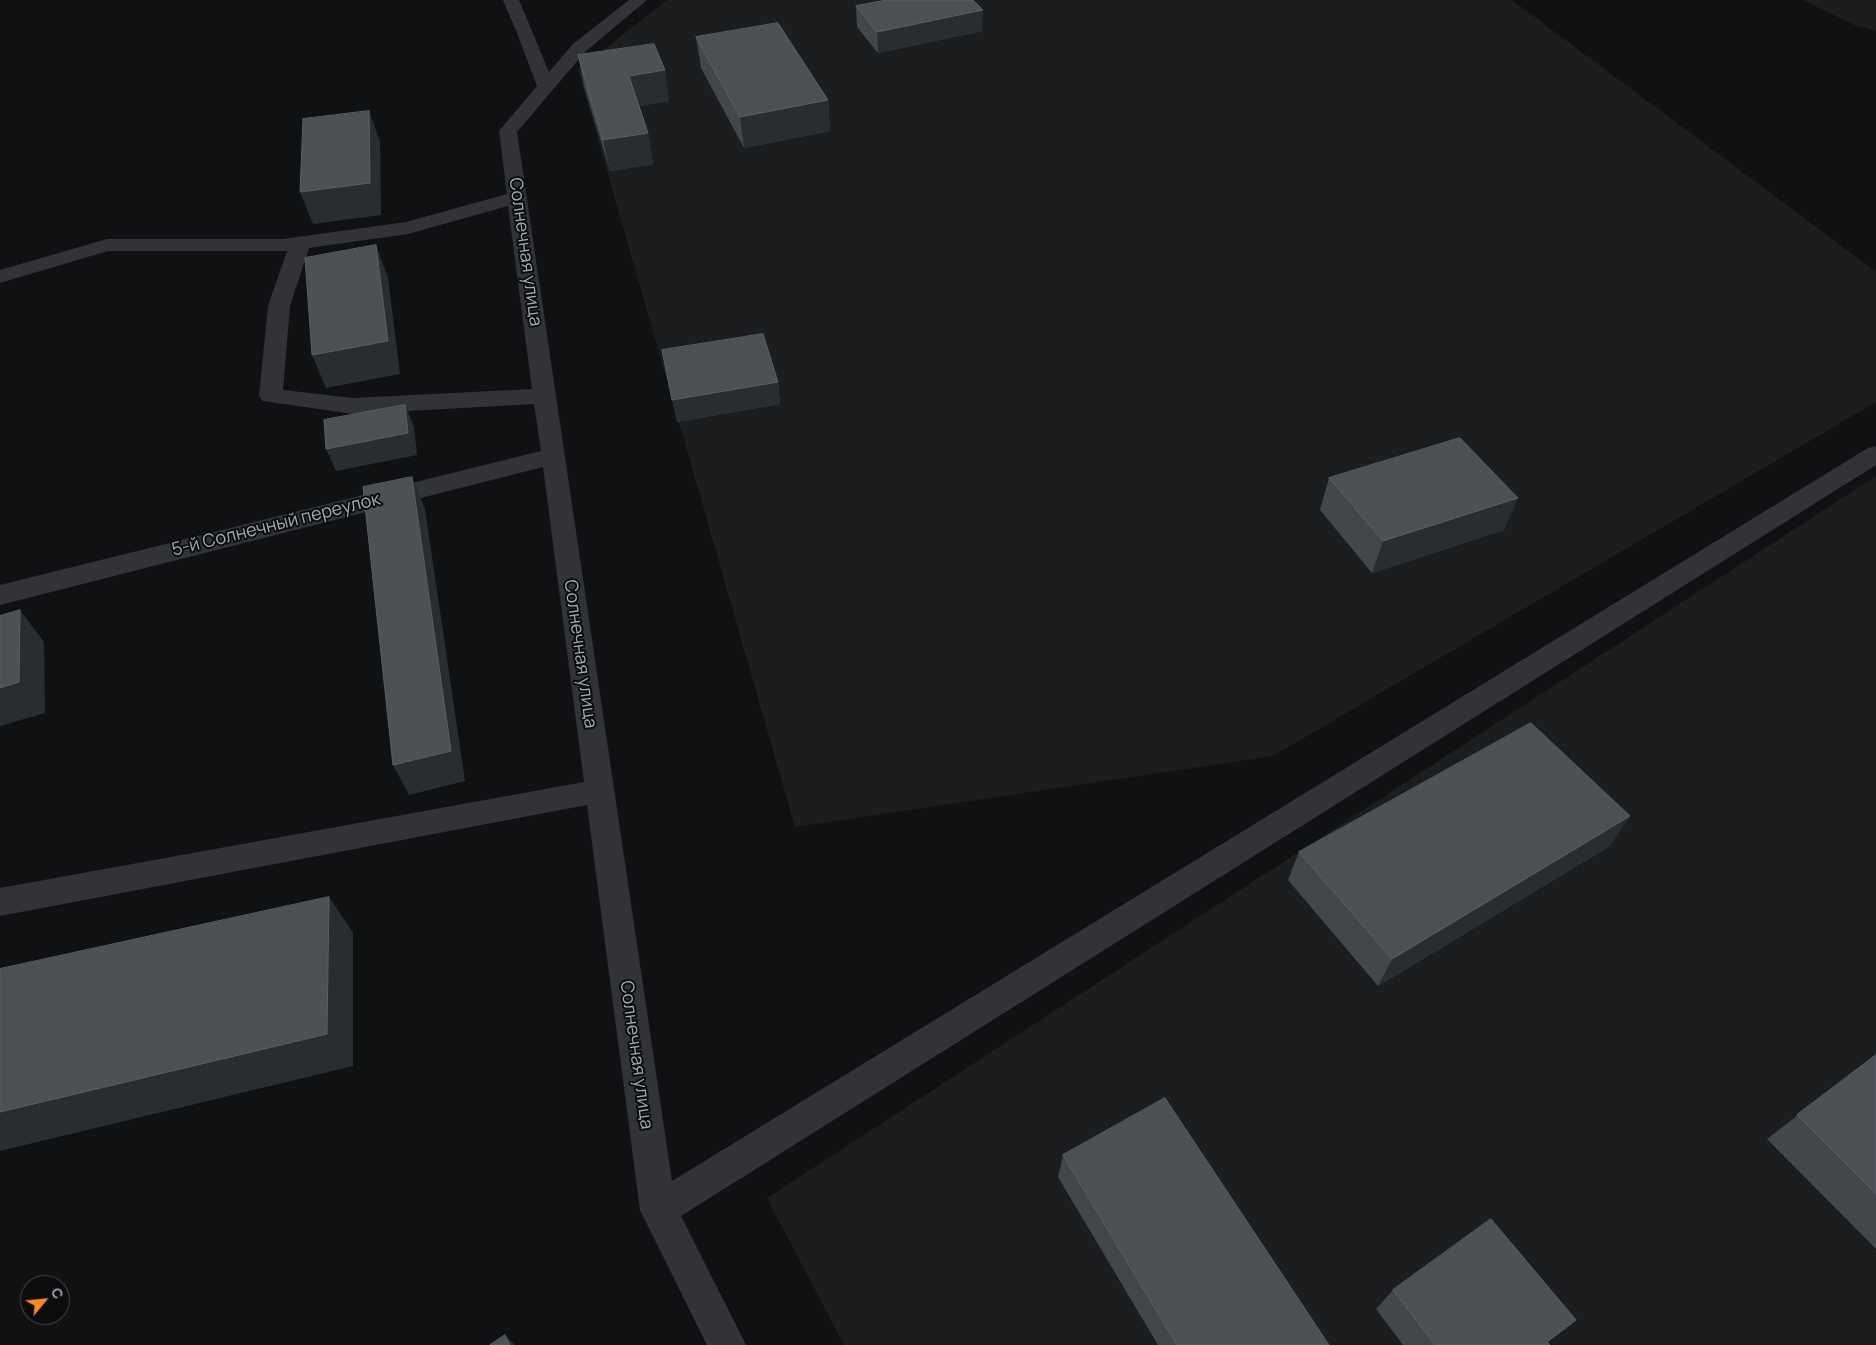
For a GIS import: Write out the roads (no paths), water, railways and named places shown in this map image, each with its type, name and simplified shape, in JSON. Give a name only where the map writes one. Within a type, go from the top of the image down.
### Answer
[{"type":"street","points":[[511,0],[526,33],[546,87]]},
{"type":"street","name":"Солнечная улица","points":[[639,0],[579,48],[508,131],[658,1210],[727,1345]]},
{"type":"street","points":[[0,277],[107,245],[283,245],[408,228],[517,197]]},
{"type":"street","points":[[300,243],[279,306],[271,396],[353,406],[544,396]]},
{"type":"street","points":[[658,1210],[1876,454]]},
{"type":"street","name":"5-й Солнечный переулок","points":[[0,595],[553,456]]},
{"type":"street","points":[[0,902],[599,790]]}]
